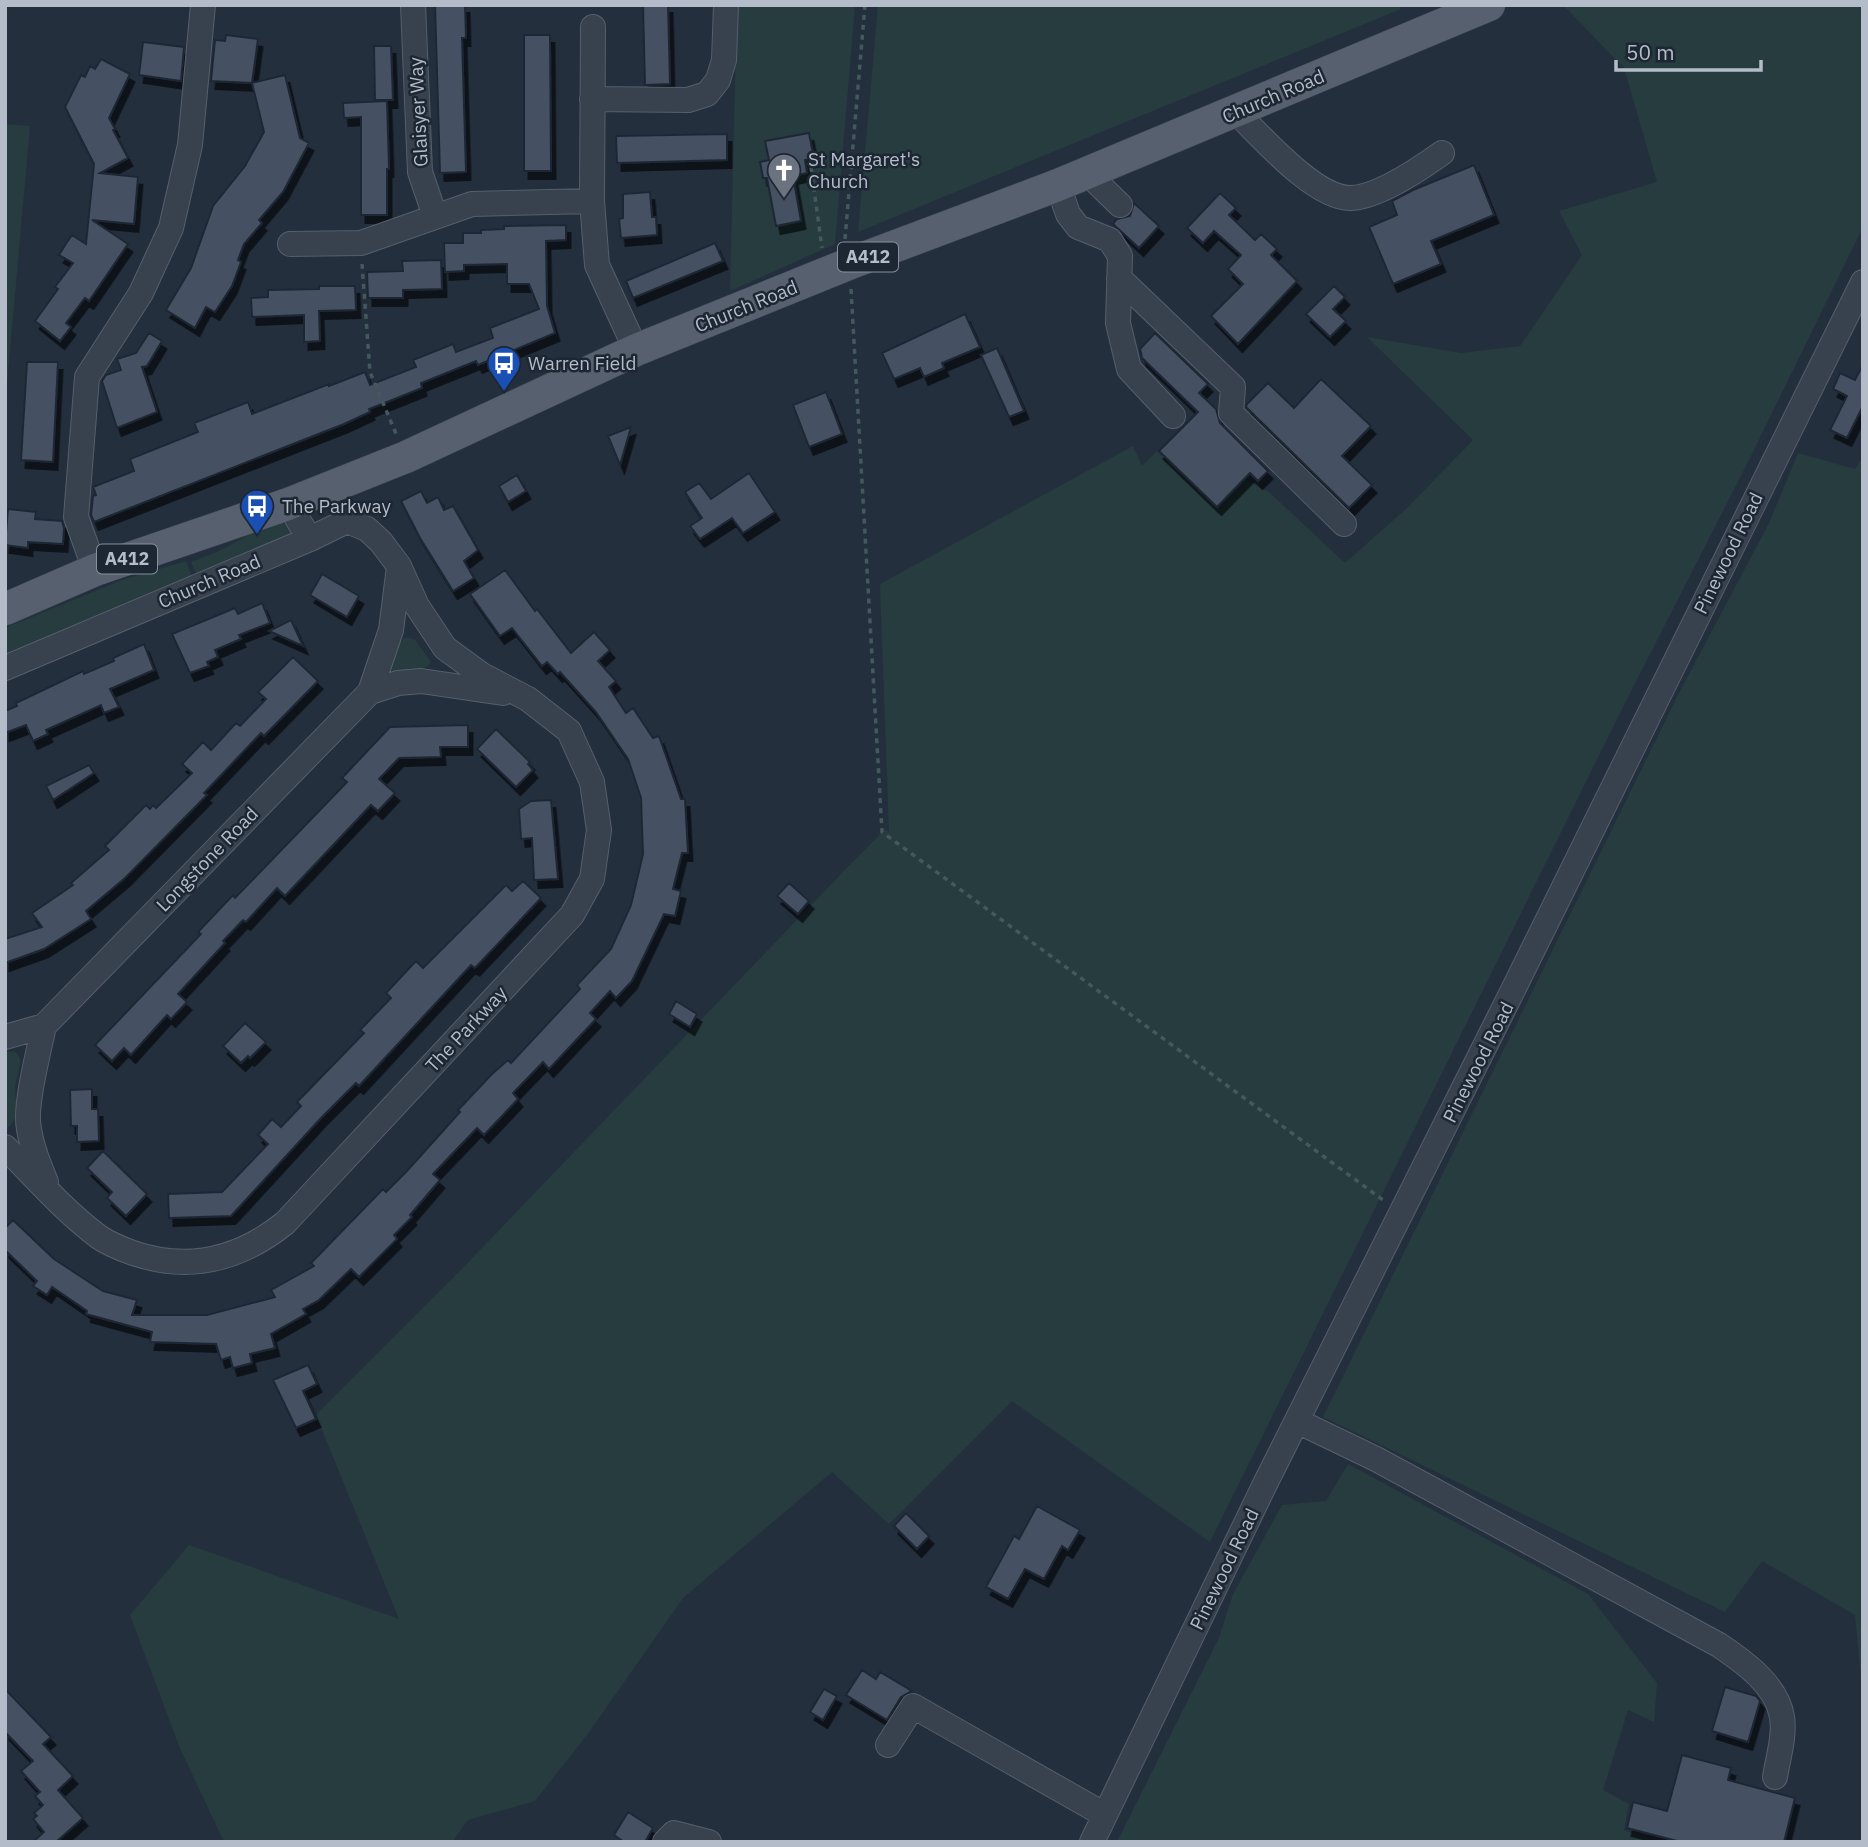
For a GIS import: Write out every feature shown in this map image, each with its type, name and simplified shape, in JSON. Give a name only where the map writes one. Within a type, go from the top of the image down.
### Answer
[{"type":"main road","name":"Church Road","points":[[5,609],[94,570],[288,504],[406,457],[636,351],[856,261],[1058,185],[1489,5]]},
{"type":"street","points":[[94,570],[76,517],[87,377],[141,293],[171,228],[190,145],[203,5]]},
{"type":"street","name":"Glaisyer Way","points":[[414,5],[420,172],[435,216]]},
{"type":"street","points":[[592,99],[688,100],[707,94],[718,80],[724,60],[726,5]]},
{"type":"street","points":[[593,27],[592,201],[597,264],[636,351]]},
{"type":"street","points":[[1235,111],[1310,182],[1326,192],[1350,198],[1369,194],[1413,174],[1442,153]]},
{"type":"street","points":[[1087,173],[1120,205]]},
{"type":"street","points":[[1058,185],[1068,214],[1078,227],[1110,240],[1120,256],[1118,323],[1129,369],[1173,416]]},
{"type":"street","points":[[290,244],[361,243],[472,204],[592,201]]},
{"type":"street","points":[[1119,278],[1233,387],[1231,413],[1344,524]]},
{"type":"street","name":"Pinewood Road","points":[[1092,1842],[1297,1421],[1863,282]]},
{"type":"street","points":[[288,504],[310,539]]},
{"type":"street","name":"Church Road","points":[[5,668],[347,521],[366,529],[381,542],[399,566]]},
{"type":"street","points":[[370,692],[391,630],[399,566]]},
{"type":"street","name":"The Parkway","points":[[5,1147],[100,1238],[151,1259],[176,1263],[203,1261],[237,1253],[264,1240],[285,1223],[572,915],[592,879],[599,830],[592,782],[569,731],[528,699],[482,675],[445,648],[418,606],[399,566]]},
{"type":"street","points":[[370,692],[398,683],[421,681],[528,699]]},
{"type":"street","name":"Longstone Road","points":[[44,1026],[370,692]]},
{"type":"street","points":[[5,1037],[44,1026],[34,1071],[28,1126],[35,1156],[50,1192]]},
{"type":"street","points":[[1297,1421],[1388,1465],[1738,1658],[1760,1677],[1782,1716],[1775,1777]]},
{"type":"street","points":[[888,1745],[913,1706],[1105,1815]]},
{"type":"street","points":[[665,1842],[674,1833],[709,1842]]},
{"type":"path","points":[[865,5],[844,245],[865,280],[851,289],[883,832],[1401,1214]]},
{"type":"path","points":[[811,167],[826,274]]},
{"type":"path","points":[[361,243],[370,372],[406,457]]},
{"type":"green space","points":[[737,5],[855,5],[835,244],[730,291]]},
{"type":"green space","points":[[878,5],[1400,5],[1401,9],[858,232]]},
{"type":"green space","points":[[1563,5],[1863,5],[1863,227],[1210,1542],[1012,1401],[889,1524],[832,1472],[683,1598],[587,1735],[535,1801],[468,1820],[452,1842],[224,1842],[179,1746],[130,1615],[189,1545],[399,1619],[316,1415],[454,1277],[885,829],[889,832],[880,584],[1133,446],[1142,466],[1157,451],[1216,508],[1245,479],[1269,492],[1345,563],[1407,508],[1473,440],[1367,337],[1461,353],[1520,346],[1582,255],[1559,211],[1657,182],[1624,68]]},
{"type":"green space","points":[[5,124],[30,126],[5,407]]},
{"type":"green space","points":[[1798,453],[1855,469],[1863,457],[1863,1699],[1855,1615],[1762,1561],[1725,1612],[1323,1417],[1678,695],[1769,523]]},
{"type":"green space","points":[[275,521],[290,529],[290,542],[201,585],[191,562],[219,551]]},
{"type":"green space","points":[[186,561],[196,587],[5,665],[5,628],[122,580]]},
{"type":"green space","points":[[407,637],[415,640],[431,662],[427,667],[396,676],[390,668],[401,641]]},
{"type":"green space","points":[[5,1052],[16,1052],[21,1060],[15,1087],[17,1116],[9,1127],[5,1128]]},
{"type":"green space","points":[[1348,1464],[1588,1594],[1657,1683],[1654,1722],[1628,1710],[1603,1790],[1629,1804],[1624,1830],[1656,1842],[1117,1842],[1219,1638],[1232,1596],[1282,1505],[1326,1501]]},
{"type":"building","points":[[435,5],[465,5],[466,38],[462,38],[466,172],[440,173]]},
{"type":"building","points":[[643,5],[668,5],[670,84],[645,85]]},
{"type":"building","points":[[226,35],[258,39],[252,83],[211,81],[215,40],[225,41]]},
{"type":"building","points":[[524,35],[550,35],[551,171],[524,171]]},
{"type":"building","points":[[143,42],[184,47],[181,81],[139,75]]},
{"type":"building","points":[[374,46],[391,46],[393,100],[375,100]]},
{"type":"building","points":[[101,59],[130,74],[109,118],[128,158],[100,173],[138,177],[134,224],[92,220],[128,244],[89,301],[85,298],[66,323],[71,327],[60,341],[35,321],[73,263],[59,255],[67,242],[72,235],[86,244],[94,164],[65,107],[81,75],[85,77],[90,66],[95,69]]},
{"type":"building","points":[[285,75],[300,138],[309,143],[283,192],[259,220],[262,223],[244,244],[232,286],[215,312],[206,307],[195,328],[166,310],[191,268],[213,206],[245,166],[264,132],[252,83]]},
{"type":"building","points":[[387,101],[387,215],[361,215],[361,117],[344,118],[343,103]]},
{"type":"building","name":"St Margaret's Church","points":[[809,133],[814,159],[805,160],[807,173],[793,176],[801,221],[776,226],[767,178],[763,178],[760,162],[769,160],[765,141]]},
{"type":"building","points":[[727,134],[727,160],[617,163],[616,136]]},
{"type":"building","points":[[1474,165],[1494,215],[1431,241],[1441,264],[1393,284],[1369,227],[1397,215],[1392,201]]},
{"type":"building","points":[[650,192],[657,235],[621,238],[619,219],[623,218],[623,194]]},
{"type":"building","points":[[1220,193],[1236,208],[1229,215],[1255,240],[1261,234],[1277,249],[1271,255],[1297,281],[1238,344],[1211,316],[1243,284],[1228,269],[1241,255],[1214,231],[1203,243],[1187,228]]},
{"type":"building","points":[[1134,203],[1159,226],[1139,248],[1113,224],[1117,219],[1130,216]]},
{"type":"building","points":[[566,225],[566,240],[546,241],[547,306],[555,333],[478,365],[476,361],[421,383],[422,388],[369,409],[370,412],[344,424],[94,522],[91,515],[93,496],[96,495],[93,487],[134,471],[130,459],[198,432],[194,423],[248,402],[252,414],[365,372],[370,385],[416,367],[413,360],[453,344],[456,352],[493,338],[490,328],[539,309],[529,284],[507,284],[507,264],[464,265],[464,271],[445,272],[444,243],[463,243],[463,233],[481,233],[481,230],[504,229],[504,226]]},
{"type":"building","points":[[715,243],[723,261],[633,298],[626,281]]},
{"type":"building","points":[[441,260],[442,289],[403,290],[403,298],[368,298],[367,272],[403,271],[402,261]]},
{"type":"building","points":[[319,286],[355,286],[356,310],[319,311],[320,341],[304,342],[304,315],[252,317],[251,298],[268,297],[268,290],[319,289]]},
{"type":"building","points":[[1334,286],[1345,297],[1333,309],[1346,321],[1330,337],[1306,314]]},
{"type":"building","points":[[965,314],[980,347],[942,363],[944,368],[924,377],[920,368],[894,379],[882,353]]},
{"type":"building","points":[[149,333],[162,341],[147,366],[142,367],[157,412],[117,428],[102,381],[106,375],[121,370],[117,359],[136,353]]},
{"type":"building","points":[[1155,333],[1208,384],[1199,393],[1216,409],[1220,423],[1268,471],[1258,481],[1250,473],[1217,507],[1159,451],[1198,412],[1142,358],[1140,349]]},
{"type":"building","points":[[997,348],[1024,411],[1009,417],[981,355]]},
{"type":"building","points":[[27,362],[58,362],[53,462],[21,460]]},
{"type":"building","points":[[1863,364],[1863,406],[1847,438],[1830,430],[1847,396],[1833,389],[1840,373],[1855,380]]},
{"type":"building","points":[[1321,379],[1371,426],[1342,456],[1372,485],[1349,508],[1246,407],[1268,383],[1294,408]]},
{"type":"building","points":[[826,392],[842,434],[809,447],[793,405]]},
{"type":"building","points":[[631,427],[620,465],[608,436]]},
{"type":"building","points":[[749,473],[775,512],[743,533],[732,518],[700,539],[690,526],[702,518],[685,492],[699,483],[711,499]]},
{"type":"building","points":[[517,475],[526,491],[508,502],[499,486]]},
{"type":"building","points":[[421,491],[427,503],[438,497],[444,510],[453,506],[478,550],[464,561],[474,578],[453,591],[401,501]]},
{"type":"building","points":[[8,509],[36,512],[35,519],[62,521],[63,544],[28,542],[28,548],[5,545]]},
{"type":"building","points":[[505,570],[571,653],[594,632],[610,650],[598,661],[616,681],[609,687],[626,713],[633,708],[653,738],[659,736],[681,799],[685,799],[688,853],[682,853],[673,889],[681,891],[675,916],[664,914],[632,981],[616,998],[610,991],[590,1013],[596,1019],[549,1069],[543,1062],[513,1093],[518,1099],[484,1135],[477,1128],[433,1174],[440,1180],[410,1215],[412,1217],[394,1235],[397,1239],[359,1277],[351,1269],[319,1300],[303,1309],[306,1314],[271,1334],[275,1348],[250,1354],[252,1363],[233,1368],[230,1357],[221,1360],[216,1344],[150,1342],[152,1332],[86,1314],[87,1311],[52,1287],[47,1295],[33,1286],[37,1281],[5,1250],[5,1228],[13,1220],[54,1259],[103,1291],[137,1300],[132,1315],[207,1315],[275,1297],[271,1290],[314,1266],[311,1263],[383,1189],[386,1192],[406,1172],[492,1074],[508,1060],[511,1063],[580,989],[577,985],[611,949],[631,905],[643,854],[641,798],[628,759],[596,712],[560,672],[558,674],[547,662],[542,666],[512,628],[500,636],[470,594]]},
{"type":"building","points":[[322,574],[359,596],[347,617],[310,595]]},
{"type":"building","points":[[262,603],[270,623],[239,635],[241,639],[215,650],[218,657],[207,662],[209,666],[190,673],[172,634],[235,608],[238,614]]},
{"type":"building","points":[[291,620],[303,646],[269,631]]},
{"type":"building","points":[[144,644],[154,670],[110,689],[119,707],[104,713],[101,705],[46,730],[48,734],[33,741],[26,725],[5,733],[5,711],[17,706],[16,703],[83,671],[84,674],[114,661],[113,658]]},
{"type":"building","points":[[293,657],[318,681],[264,736],[261,733],[204,793],[207,795],[125,878],[86,911],[91,919],[44,949],[5,963],[5,939],[42,927],[32,913],[73,885],[71,883],[109,850],[105,846],[146,805],[150,809],[153,805],[156,808],[192,773],[182,764],[203,742],[211,750],[236,723],[240,726],[266,699],[258,692]]},
{"type":"building","points":[[468,725],[468,747],[440,747],[441,757],[399,758],[379,779],[395,793],[378,811],[371,805],[285,896],[277,888],[246,922],[243,920],[178,994],[187,1002],[171,1019],[167,1015],[131,1055],[124,1048],[112,1061],[95,1045],[201,934],[198,932],[233,895],[235,898],[347,782],[342,778],[390,727]]},
{"type":"building","points":[[496,729],[530,762],[528,764],[533,770],[516,787],[477,749]]},
{"type":"building","points":[[89,765],[94,773],[53,800],[46,786]]},
{"type":"building","points":[[551,800],[558,879],[534,880],[532,838],[521,839],[519,809],[531,801]]},
{"type":"building","points":[[523,881],[541,898],[475,968],[471,965],[359,1086],[356,1083],[321,1118],[231,1216],[169,1218],[168,1194],[222,1192],[268,1144],[258,1135],[272,1119],[281,1127],[301,1106],[297,1102],[364,1033],[360,1030],[391,998],[386,993],[416,961],[423,968],[506,885],[512,891]]},
{"type":"building","points":[[789,883],[809,901],[798,914],[777,896]]},
{"type":"building","points":[[676,1001],[697,1014],[690,1027],[669,1014]]},
{"type":"building","points":[[245,1023],[266,1042],[241,1063],[223,1046]]},
{"type":"building","points":[[92,1089],[92,1109],[98,1109],[99,1141],[77,1142],[77,1126],[71,1126],[70,1090]]},
{"type":"building","points":[[103,1151],[147,1194],[126,1216],[107,1198],[112,1192],[87,1168]]},
{"type":"building","points":[[308,1365],[317,1384],[303,1391],[316,1419],[296,1428],[273,1380]]},
{"type":"building","points":[[1037,1506],[1080,1530],[1068,1550],[1062,1546],[1044,1579],[1025,1569],[1008,1599],[986,1587],[1014,1536],[1019,1539]]},
{"type":"building","points":[[906,1513],[929,1536],[917,1549],[894,1526]]},
{"type":"building","points":[[862,1670],[876,1679],[880,1672],[912,1691],[901,1697],[887,1720],[846,1695]]},
{"type":"building","points":[[1725,1687],[1756,1696],[1760,1701],[1748,1742],[1712,1731]]},
{"type":"building","points":[[5,1689],[51,1737],[43,1744],[73,1776],[58,1790],[83,1818],[56,1842],[33,1842],[44,1832],[33,1819],[37,1816],[34,1813],[43,1805],[35,1796],[40,1792],[21,1771],[33,1761],[5,1732]]},
{"type":"building","points":[[824,1689],[837,1696],[823,1720],[810,1712]]},
{"type":"building","points":[[1682,1755],[1731,1768],[1728,1780],[1795,1798],[1784,1842],[1681,1842],[1627,1828],[1633,1802],[1667,1811]]},
{"type":"building","points":[[628,1812],[653,1828],[645,1842],[624,1842],[614,1835]]},
{"type":"place","name":"St Margaret's Church","points":[[784,200]]},
{"type":"place","name":"Warren Field","points":[[504,393]]},
{"type":"place","name":"The Parkway","points":[[257,536]]}]
